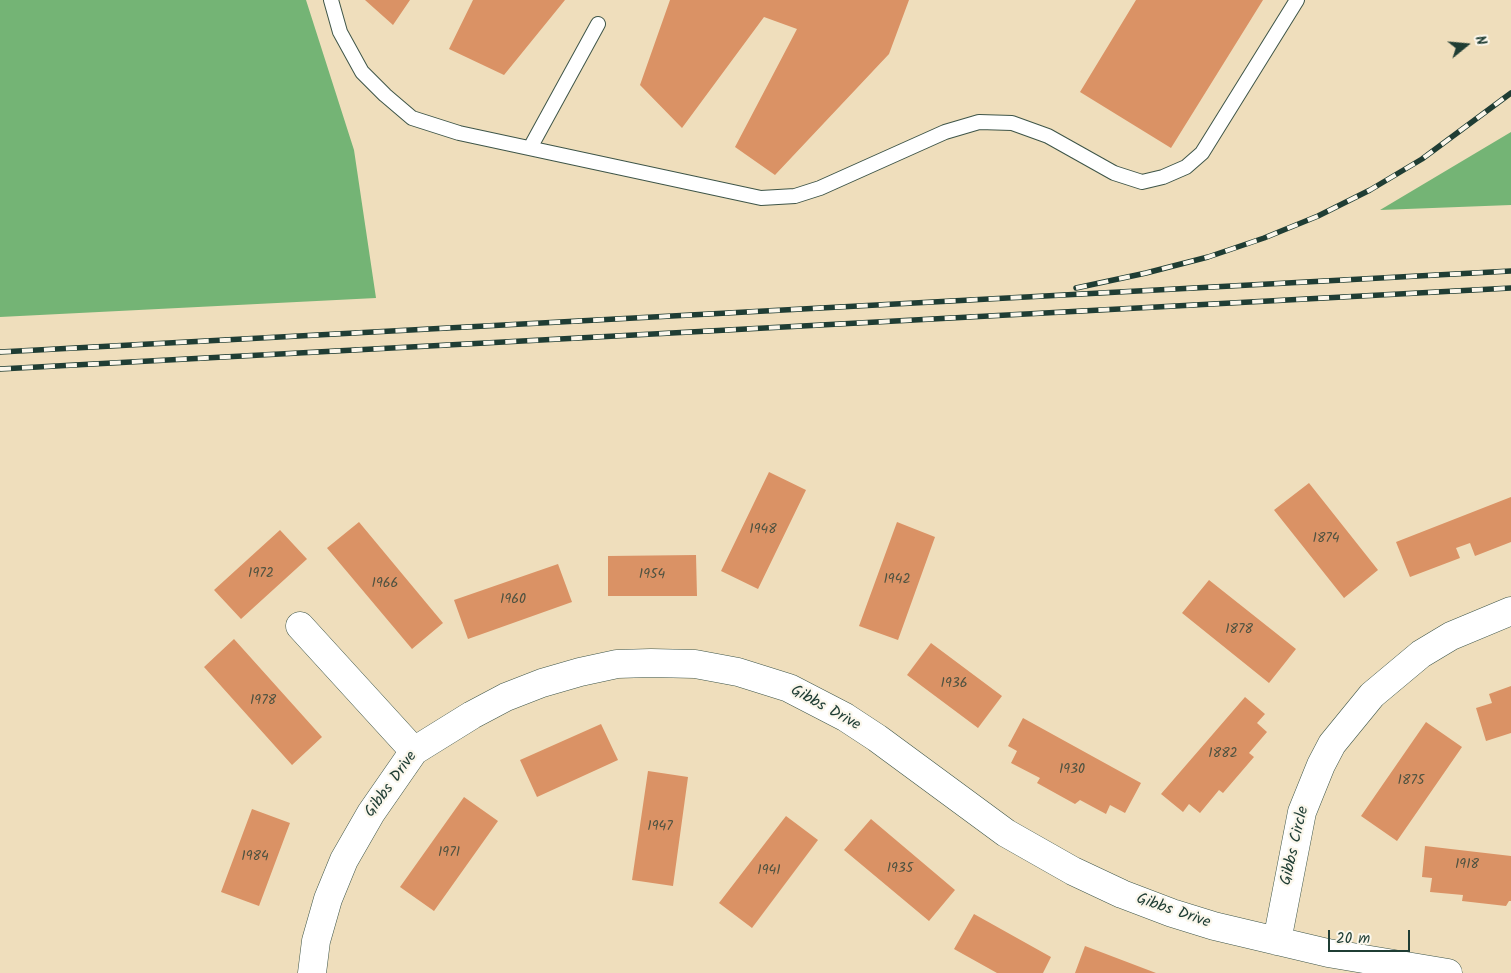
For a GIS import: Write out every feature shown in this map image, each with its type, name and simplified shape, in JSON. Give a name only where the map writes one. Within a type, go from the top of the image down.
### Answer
[{"type":"street","name":"Gibbs Circle","points":[[1277,941],[1302,812],[1321,765],[1338,736],[1372,695],[1421,654],[1467,628],[1511,611]]},
{"type":"street","points":[[300,626],[414,751]]},
{"type":"street","name":"Gibbs Drive","points":[[312,973],[316,941],[328,899],[344,860],[371,813],[414,751],[506,697],[542,683],[618,664],[652,663],[695,664],[738,672],[788,688],[845,717],[877,738],[1006,833],[1073,872],[1172,913],[1328,953],[1448,973]]},
{"type":"lane","points":[[331,0],[340,32],[362,72],[384,95],[412,118],[459,133],[761,198],[795,196],[820,188],[945,132],[979,122],[1012,123],[1048,136],[1114,173],[1142,182],[1162,177],[1186,167],[1202,153],[1297,0]]},
{"type":"lane","points":[[530,148],[598,24]]},
{"type":"green space","points":[[0,0],[306,0],[354,150],[376,298],[0,317]]},
{"type":"green space","points":[[1511,132],[1511,205],[1380,210]]},
{"type":"building","points":[[365,0],[410,0],[393,25]]},
{"type":"building","points":[[473,0],[565,0],[504,75],[449,49]]},
{"type":"building","points":[[670,0],[909,0],[889,54],[775,175],[735,147],[797,29],[764,17],[682,128],[640,85]]},
{"type":"building","points":[[1136,0],[1263,0],[1171,148],[1080,92]]},
{"type":"building","points":[[769,472],[806,490],[758,589],[721,571]]},
{"type":"building","points":[[1309,483],[1378,570],[1344,598],[1274,510]]},
{"type":"building","points":[[1511,497],[1511,542],[1475,556],[1470,543],[1456,548],[1460,558],[1410,577],[1396,542]]},
{"type":"building","points":[[359,522],[443,623],[412,649],[327,548]]},
{"type":"building","points":[[897,522],[935,537],[898,640],[859,626]]},
{"type":"building","points":[[280,530],[307,559],[241,619],[214,590]]},
{"type":"building","points":[[696,555],[697,596],[608,596],[608,556]]},
{"type":"building","points":[[558,564],[572,602],[468,639],[454,600]]},
{"type":"building","points":[[1209,580],[1296,649],[1269,683],[1182,613]]},
{"type":"building","points":[[234,639],[322,737],[292,765],[204,667]]},
{"type":"building","points":[[931,643],[1002,696],[978,728],[907,675]]},
{"type":"building","points":[[1511,686],[1511,733],[1486,741],[1476,708],[1492,703],[1489,694]]},
{"type":"building","points":[[1245,697],[1265,714],[1257,723],[1267,732],[1249,753],[1254,757],[1223,793],[1219,790],[1200,813],[1189,804],[1183,812],[1161,794]]},
{"type":"building","points":[[1023,718],[1141,783],[1125,813],[1110,805],[1106,814],[1080,800],[1075,804],[1037,783],[1040,778],[1011,763],[1017,751],[1008,746]]},
{"type":"building","points":[[1426,722],[1462,747],[1397,841],[1361,816]]},
{"type":"building","points":[[601,724],[618,760],[537,797],[520,760]]},
{"type":"building","points":[[648,771],[688,777],[673,886],[632,880]]},
{"type":"building","points":[[464,797],[498,821],[434,911],[400,887]]},
{"type":"building","points":[[252,809],[290,823],[259,906],[221,892]]},
{"type":"building","points":[[786,816],[818,840],[752,928],[719,903]]},
{"type":"building","points":[[871,819],[955,890],[929,921],[844,850]]},
{"type":"building","points":[[1425,846],[1511,856],[1511,901],[1506,906],[1462,901],[1463,895],[1430,892],[1432,878],[1422,877]]},
{"type":"building","points":[[974,914],[1051,957],[1043,973],[997,973],[954,949]]},
{"type":"building","points":[[1085,946],[1156,973],[1075,973]]},
{"type":"railway","points":[[1076,288],[1208,257],[1264,238],[1318,216],[1370,190],[1422,159],[1511,93]]},
{"type":"railway","points":[[0,352],[1511,271]]},
{"type":"railway","points":[[0,369],[1511,288]]}]
